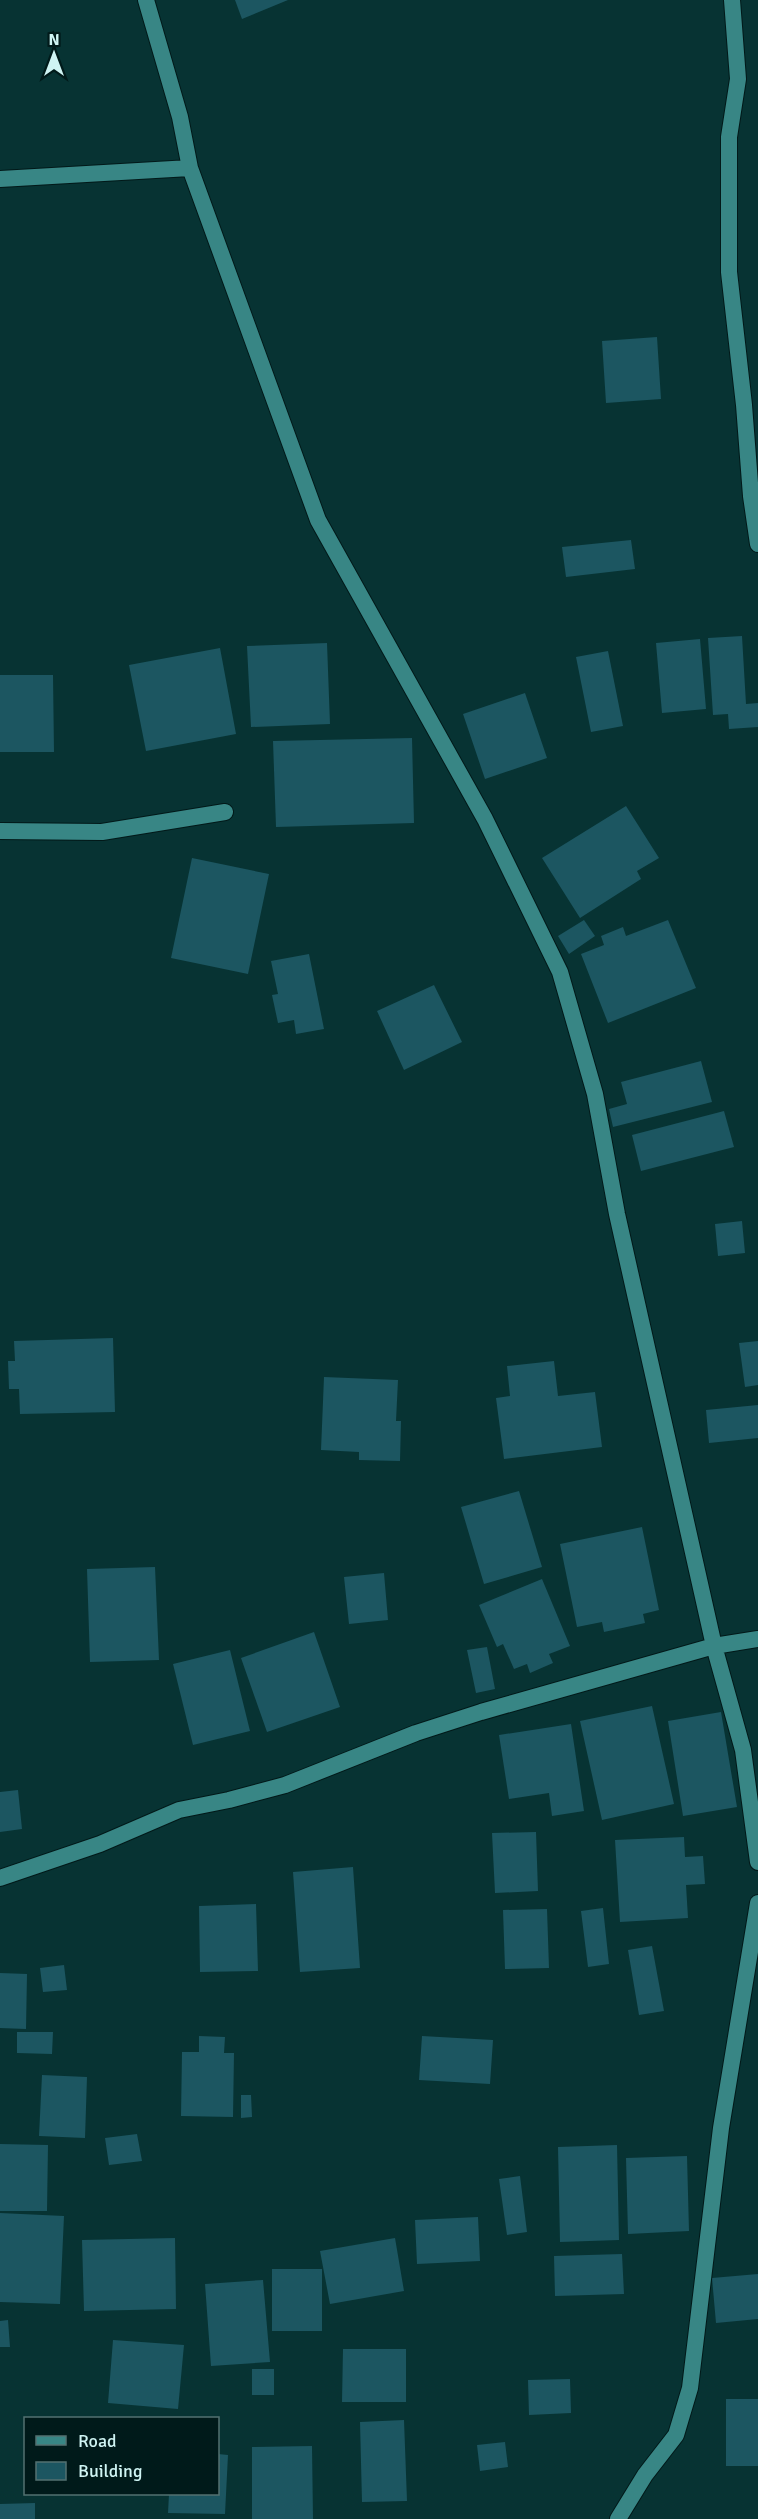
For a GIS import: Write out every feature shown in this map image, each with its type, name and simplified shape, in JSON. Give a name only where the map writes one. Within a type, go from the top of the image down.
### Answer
[{"type":"street","points":[[146,0],[180,117],[190,168],[318,520],[485,819],[560,972],[595,1094],[617,1214],[714,1646],[743,1750],[758,1862]]},
{"type":"street","points":[[732,0],[738,80],[729,137],[729,272],[744,405],[751,496],[758,544]]},
{"type":"street","points":[[0,178],[190,168]]},
{"type":"street","points":[[0,831],[102,832],[225,812]]},
{"type":"street","points":[[0,1878],[100,1844],[179,1810],[285,1785],[416,1733],[480,1712],[714,1646],[758,1639]]},
{"type":"street","points":[[618,2519],[645,2475],[676,2435],[690,2388],[721,2128],[758,1903]]},
{"type":"building","points":[[235,0],[288,0],[242,19]]},
{"type":"building","points":[[657,337],[661,399],[606,403],[602,341]]},
{"type":"building","points":[[631,540],[635,569],[566,577],[562,547]]},
{"type":"building","points":[[742,636],[746,704],[758,703],[758,727],[729,729],[728,714],[713,715],[708,638]]},
{"type":"building","points":[[700,639],[706,709],[662,713],[656,643]]},
{"type":"building","points":[[327,643],[330,724],[251,727],[247,646]]},
{"type":"building","points":[[220,648],[236,734],[146,751],[129,665]]},
{"type":"building","points":[[608,651],[623,726],[591,732],[576,657]]},
{"type":"building","points":[[0,675],[53,675],[54,752],[0,752]]},
{"type":"building","points":[[525,693],[547,758],[485,779],[463,714]]},
{"type":"building","points":[[412,738],[414,823],[276,827],[273,741]]},
{"type":"building","points":[[626,806],[659,858],[637,871],[641,879],[580,918],[542,858]]},
{"type":"building","points":[[192,858],[269,874],[248,974],[171,958]]},
{"type":"building","points":[[584,920],[595,936],[569,954],[558,936]]},
{"type":"building","points":[[668,920],[696,988],[608,1023],[581,954],[604,945],[601,936],[623,927],[626,936]]},
{"type":"building","points":[[309,954],[324,1029],[296,1034],[294,1020],[278,1023],[272,995],[278,994],[271,961]]},
{"type":"building","points":[[434,985],[462,1042],[404,1070],[377,1011]]},
{"type":"building","points":[[701,1061],[712,1102],[613,1127],[609,1109],[627,1104],[621,1082]]},
{"type":"building","points":[[724,1111],[734,1147],[641,1171],[632,1135]]},
{"type":"building","points":[[742,1221],[745,1253],[718,1256],[715,1224]]},
{"type":"building","points":[[113,1338],[115,1412],[20,1414],[19,1389],[9,1389],[8,1361],[15,1361],[14,1341]]},
{"type":"building","points":[[758,1341],[758,1385],[745,1387],[739,1343]]},
{"type":"building","points":[[554,1361],[558,1396],[595,1392],[602,1447],[504,1459],[496,1398],[510,1396],[507,1366]]},
{"type":"building","points":[[324,1377],[398,1380],[396,1421],[401,1421],[400,1461],[359,1460],[359,1452],[321,1450]]},
{"type":"building","points":[[758,1405],[758,1438],[709,1443],[706,1410]]},
{"type":"building","points":[[519,1491],[542,1567],[484,1584],[461,1507]]},
{"type":"building","points":[[642,1527],[659,1610],[643,1614],[645,1623],[604,1632],[602,1622],[577,1627],[560,1544]]},
{"type":"building","points":[[155,1567],[159,1660],[90,1662],[87,1569]]},
{"type":"building","points":[[384,1573],[388,1620],[349,1624],[344,1577]]},
{"type":"building","points":[[542,1579],[570,1646],[549,1654],[553,1663],[530,1673],[527,1664],[514,1669],[503,1644],[497,1647],[479,1605]]},
{"type":"building","points":[[314,1632],[340,1707],[267,1732],[241,1658]]},
{"type":"building","points":[[487,1647],[495,1689],[476,1693],[467,1650]]},
{"type":"building","points":[[230,1650],[250,1731],[193,1745],[173,1664]]},
{"type":"building","points":[[652,1706],[674,1804],[602,1820],[580,1721]]},
{"type":"building","points":[[721,1712],[737,1807],[683,1816],[668,1721]]},
{"type":"building","points":[[571,1724],[584,1811],[552,1816],[549,1793],[509,1799],[499,1735]]},
{"type":"building","points":[[18,1790],[22,1829],[0,1832],[0,1792]]},
{"type":"building","points":[[536,1832],[538,1891],[495,1893],[492,1833]]},
{"type":"building","points":[[684,1837],[685,1857],[703,1856],[705,1884],[686,1885],[688,1918],[620,1922],[615,1840]]},
{"type":"building","points":[[353,1867],[360,1968],[300,1972],[293,1872]]},
{"type":"building","points":[[256,1904],[258,1971],[200,1972],[199,1906]]},
{"type":"building","points":[[603,1908],[609,1964],[588,1967],[581,1911]]},
{"type":"building","points":[[547,1909],[549,1968],[505,1969],[503,1910]]},
{"type":"building","points":[[652,1946],[664,2011],[639,2015],[628,1950]]},
{"type":"building","points":[[64,1965],[67,1990],[43,1992],[40,1968]]},
{"type":"building","points":[[0,1973],[27,1974],[26,2029],[0,2028]]},
{"type":"building","points":[[17,2032],[53,2032],[52,2054],[17,2053]]},
{"type":"building","points":[[199,2036],[225,2037],[224,2053],[234,2053],[233,2117],[181,2116],[182,2052],[199,2052]]},
{"type":"building","points":[[422,2036],[493,2040],[490,2084],[419,2080]]},
{"type":"building","points":[[42,2075],[87,2077],[85,2138],[39,2136]]},
{"type":"building","points":[[241,2095],[251,2095],[252,2117],[241,2118]]},
{"type":"building","points":[[137,2134],[142,2161],[109,2165],[105,2138]]},
{"type":"building","points":[[0,2144],[48,2145],[47,2211],[0,2211]]},
{"type":"building","points":[[617,2145],[619,2240],[560,2242],[558,2147]]},
{"type":"building","points":[[687,2156],[689,2231],[628,2234],[626,2158]]},
{"type":"building","points":[[520,2176],[527,2232],[507,2235],[499,2179]]},
{"type":"building","points":[[0,2213],[64,2216],[60,2304],[0,2302]]},
{"type":"building","points":[[478,2217],[480,2261],[417,2264],[415,2220]]},
{"type":"building","points":[[175,2238],[176,2309],[84,2311],[82,2240]]},
{"type":"building","points":[[395,2238],[404,2291],[330,2304],[320,2251]]},
{"type":"building","points":[[622,2254],[624,2294],[555,2296],[554,2256]]},
{"type":"building","points":[[272,2269],[322,2269],[322,2331],[272,2331]]},
{"type":"building","points":[[758,2274],[758,2319],[716,2323],[712,2278]]},
{"type":"building","points":[[263,2280],[270,2362],[211,2366],[205,2284]]},
{"type":"building","points":[[8,2320],[10,2347],[0,2347],[0,2321]]},
{"type":"building","points":[[113,2340],[184,2345],[178,2409],[108,2403]]},
{"type":"building","points":[[343,2349],[406,2349],[406,2402],[342,2402]]},
{"type":"building","points":[[252,2369],[274,2369],[274,2395],[252,2395]]},
{"type":"building","points":[[570,2379],[571,2413],[529,2415],[528,2380]]},
{"type":"building","points":[[726,2399],[758,2399],[758,2466],[726,2466]]},
{"type":"building","points":[[404,2420],[407,2501],[362,2502],[360,2422]]},
{"type":"building","points":[[505,2442],[508,2467],[480,2471],[477,2445]]},
{"type":"building","points":[[312,2446],[313,2519],[252,2519],[252,2447]]},
{"type":"building","points":[[219,2454],[228,2455],[225,2514],[168,2513],[169,2495],[219,2495]]},
{"type":"building","points":[[35,2503],[35,2519],[0,2519],[0,2504]]}]
